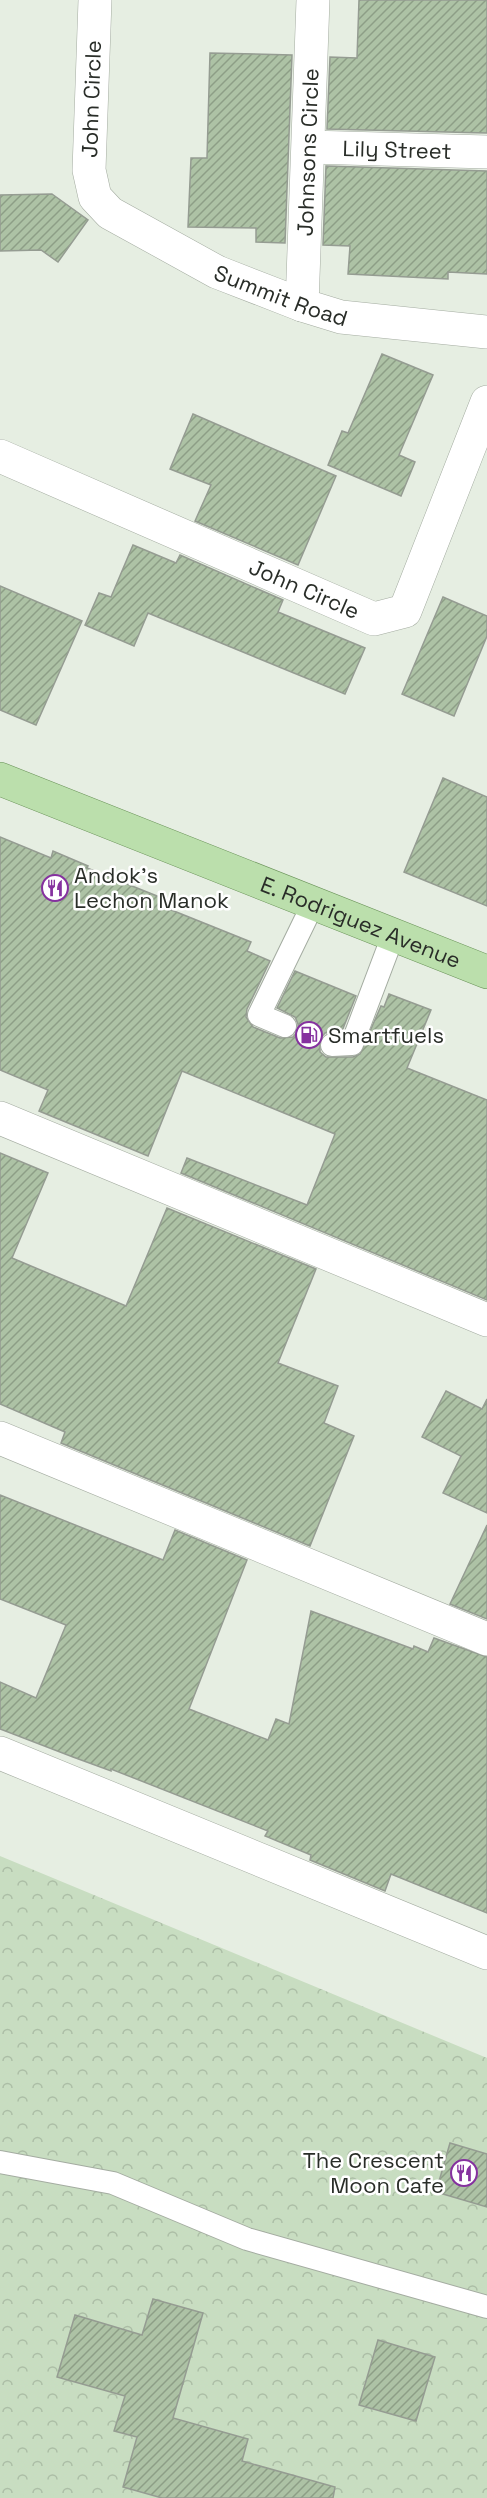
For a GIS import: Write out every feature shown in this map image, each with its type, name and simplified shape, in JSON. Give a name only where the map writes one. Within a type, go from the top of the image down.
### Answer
[{"type":"main road","name":"E. Rodriguez Avenue","points":[[0,779],[394,933],[487,972]]},
{"type":"street","name":"John Circle","points":[[95,0],[89,171],[95,197]]},
{"type":"street","name":"Johnsons Circle","points":[[302,305],[313,0]]},
{"type":"street","name":"Lily Street","points":[[309,147],[487,152]]},
{"type":"street","name":"Summit Road","points":[[95,197],[110,213],[217,272],[302,305],[341,316],[487,332]]},
{"type":"street","name":"John Circle","points":[[0,456],[374,619],[405,611],[487,402]]},
{"type":"street","points":[[0,1118],[487,1320]]},
{"type":"street","points":[[0,1438],[487,1639]]},
{"type":"street","points":[[0,1753],[487,1953]]},
{"type":"lane","points":[[285,1026],[260,1015],[314,902]]},
{"type":"lane","points":[[332,1045],[352,1044],[394,933]]},
{"type":"lane","points":[[0,2162],[114,2182],[247,2239],[487,2307]]},
{"type":"green space","points":[[0,1856],[487,2058],[487,2498],[0,2498]]},
{"type":"building","points":[[359,0],[487,0],[487,133],[327,129],[330,57],[357,58]]},
{"type":"building","points":[[210,53],[292,55],[285,243],[256,242],[256,228],[188,227],[191,158],[207,158]]},
{"type":"building","points":[[326,166],[487,171],[487,274],[448,272],[448,279],[348,274],[350,246],[323,245]]},
{"type":"building","points":[[52,194],[88,220],[58,262],[41,250],[0,251],[0,195]]},
{"type":"building","points":[[382,354],[433,375],[399,455],[415,462],[401,496],[328,465],[342,431],[348,433]]},
{"type":"building","points":[[193,414],[336,476],[298,565],[195,521],[211,485],[170,469]]},
{"type":"building","points":[[133,545],[176,563],[180,555],[283,600],[278,612],[365,648],[345,694],[148,613],[134,646],[85,625],[99,593],[111,597]]},
{"type":"building","points":[[0,586],[82,621],[36,725],[0,710]]},
{"type":"building","points":[[443,597],[487,616],[487,636],[454,716],[402,694]]},
{"type":"building","points":[[443,778],[487,797],[487,906],[404,872]]},
{"type":"building","points":[[0,837],[51,858],[53,851],[88,866],[87,868],[162,898],[159,905],[251,942],[247,951],[270,961],[247,1009],[246,1017],[253,1027],[280,1038],[293,1037],[298,1031],[295,1017],[277,1008],[295,971],[356,996],[342,1031],[325,1033],[320,1039],[320,1052],[326,1057],[353,1057],[360,1054],[381,1006],[384,1007],[389,994],[431,1010],[407,1068],[487,1100],[487,1300],[181,1173],[187,1158],[307,1205],[335,1134],[182,1071],[148,1156],[39,1111],[48,1090],[0,1070]]},
{"type":"building","points":[[0,1153],[48,1173],[12,1258],[126,1306],[167,1208],[316,1269],[278,1363],[338,1386],[324,1423],[354,1436],[310,1546],[61,1443],[65,1432],[0,1404]]},
{"type":"building","points":[[446,1391],[482,1409],[487,1399],[487,1513],[443,1493],[461,1456],[422,1437]]},
{"type":"building","points":[[0,1495],[163,1560],[175,1530],[247,1560],[189,1709],[268,1740],[276,1719],[289,1724],[311,1611],[413,1649],[414,1646],[428,1652],[434,1638],[487,1657],[487,1913],[391,1874],[385,1891],[310,1860],[311,1855],[265,1836],[268,1831],[111,1769],[111,1771],[0,1729],[0,1682],[36,1698],[66,1625],[0,1599]]},
{"type":"building","points":[[487,1525],[487,1619],[450,1604]]},
{"type":"building","name":"The Crescent Moon Cafe","points":[[450,2143],[487,2154],[487,2207],[436,2192]]},
{"type":"building","points":[[153,2299],[203,2313],[173,2418],[248,2439],[242,2461],[335,2487],[333,2498],[162,2498],[123,2487],[137,2437],[114,2431],[125,2396],[57,2377],[75,2315],[142,2335]]},
{"type":"building","points":[[378,2340],[435,2357],[416,2421],[359,2405]]},
{"type":"place","name":"Andok's Lechon Manok","points":[[55,888]]},
{"type":"place","name":"Smartfuels","points":[[309,1035]]},
{"type":"place","name":"The Crescent Moon Cafe","points":[[464,2173]]}]
